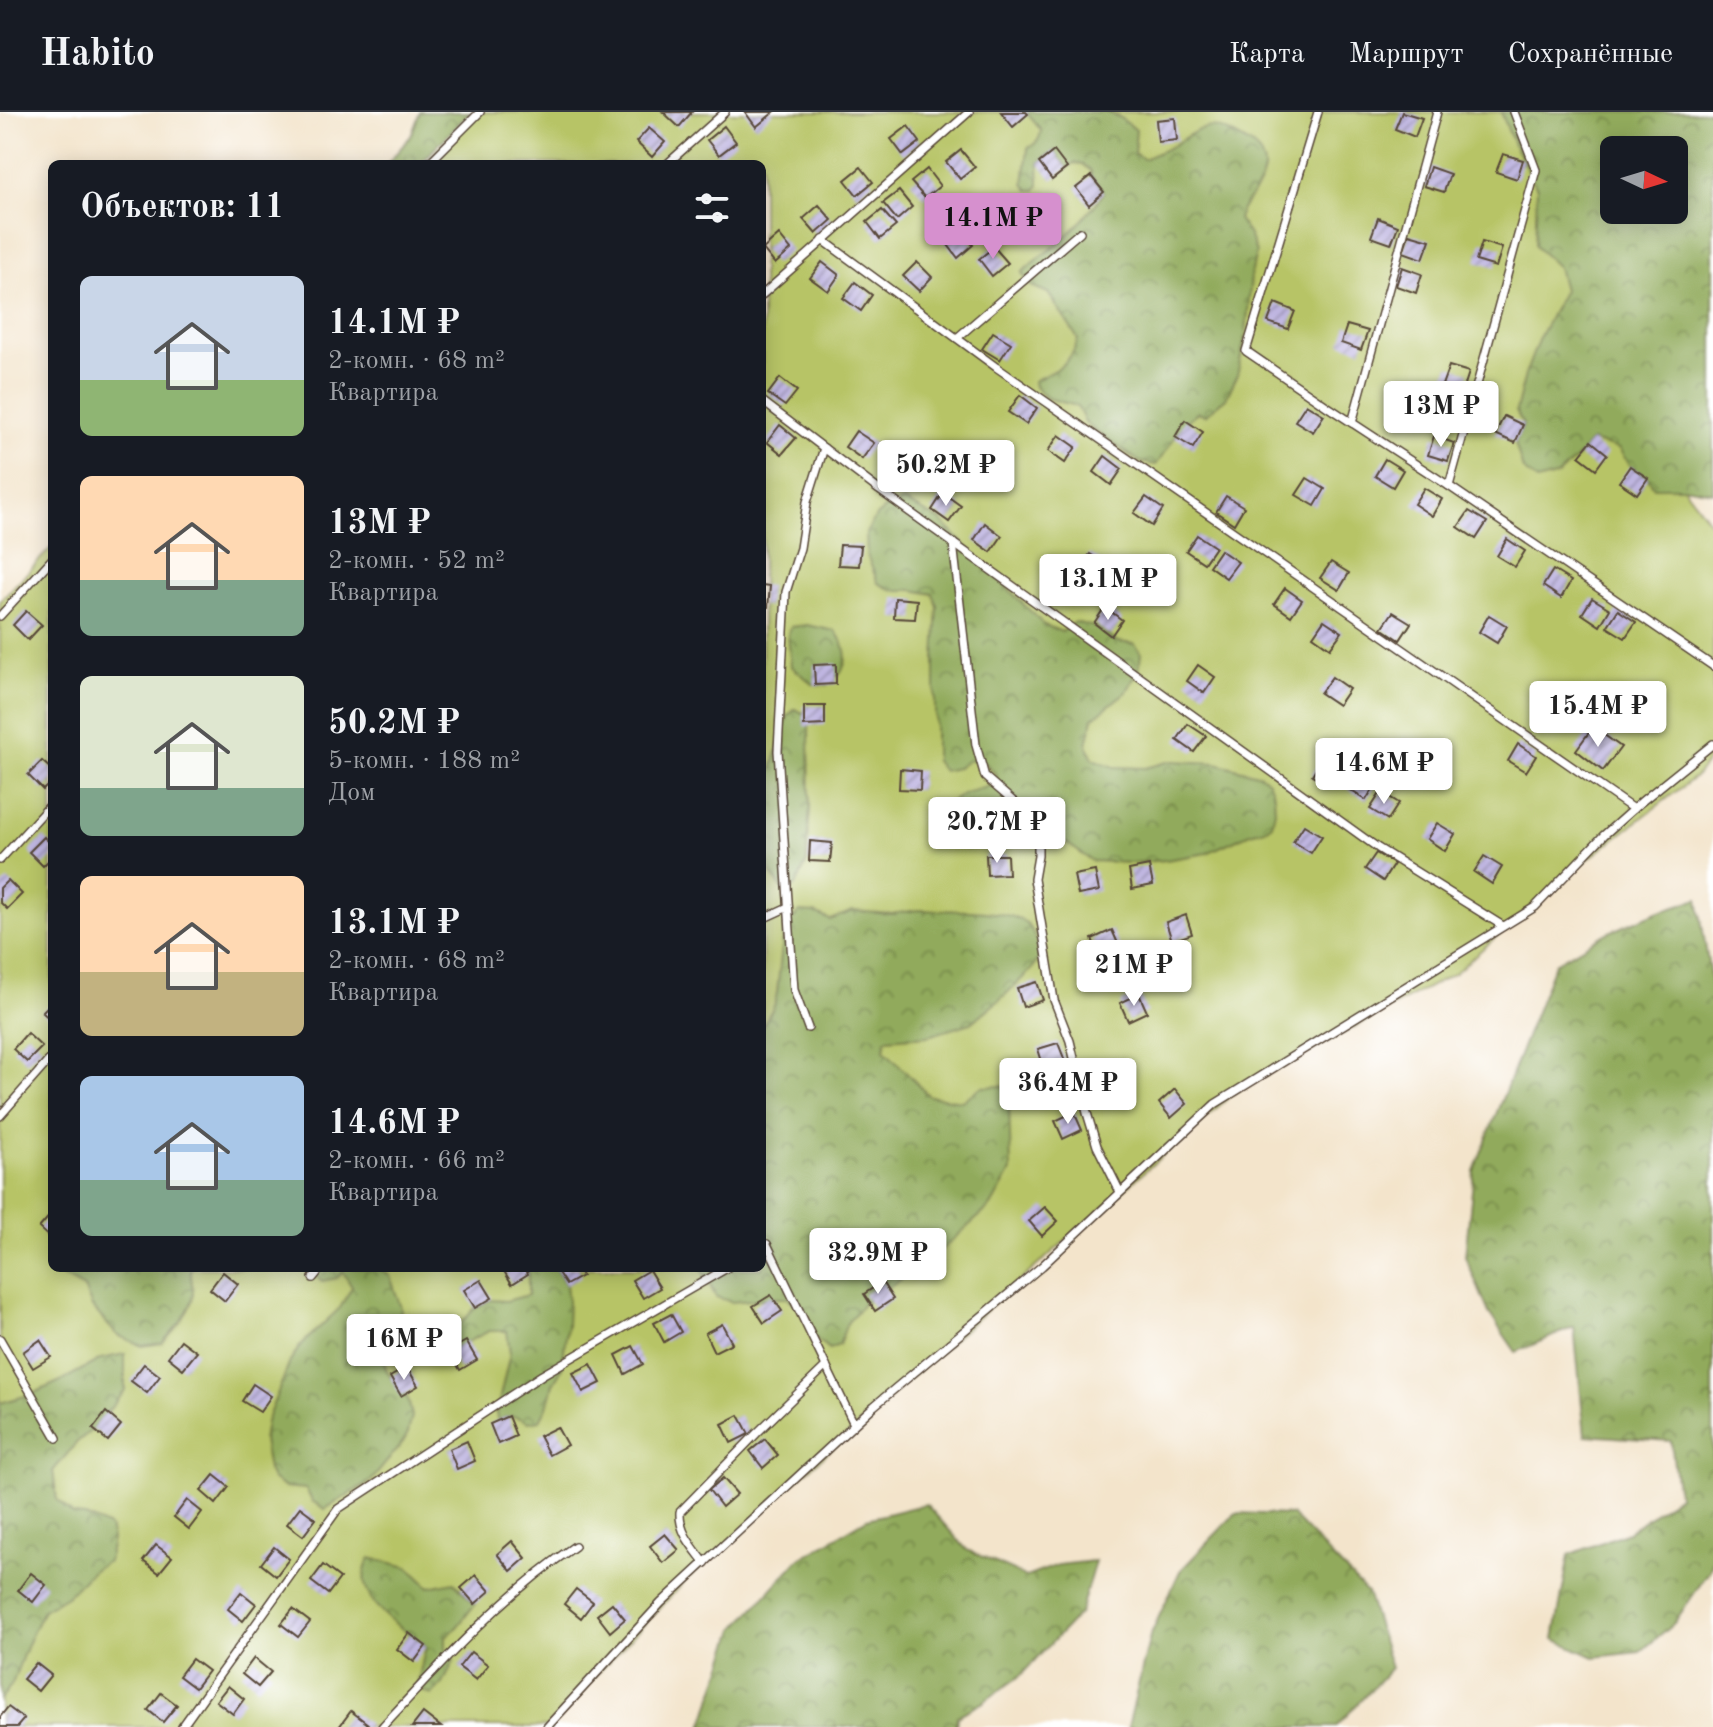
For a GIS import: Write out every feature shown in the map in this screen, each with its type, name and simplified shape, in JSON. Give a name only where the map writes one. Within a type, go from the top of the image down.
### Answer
[{"type":"lane","points":[[432,160],[480,112]]},
{"type":"lane","points":[[671,160],[725,112]]},
{"type":"lane","points":[[766,291],[969,112]]},
{"type":"lane","points":[[1318,112],[1246,351],[1713,666]]},
{"type":"lane","points":[[1352,423],[1437,112]]},
{"type":"lane","points":[[1449,486],[1536,170],[1514,112]]},
{"type":"lane","points":[[957,338],[1080,232]]},
{"type":"lane","points":[[823,240],[1058,411],[1633,809]]},
{"type":"lane","points":[[766,404],[953,543],[1378,848],[1503,926]]},
{"type":"lane","points":[[808,1028],[794,990],[778,751],[786,592],[800,548],[807,502],[824,448]]},
{"type":"lane","points":[[953,543],[976,745],[985,777],[1029,815],[1038,831],[1034,879],[1054,1000],[1070,1041],[1097,1146],[1120,1192]]},
{"type":"lane","points":[[0,616],[48,563]]},
{"type":"lane","points":[[547,1727],[661,1603],[854,1424],[1042,1266],[1215,1104],[1535,907],[1604,835],[1713,744]]},
{"type":"lane","points":[[0,860],[48,807]]},
{"type":"lane","points":[[766,917],[788,907]]},
{"type":"lane","points":[[0,1116],[48,1062]]},
{"type":"lane","points":[[766,1245],[854,1424]]},
{"type":"lane","points":[[313,1278],[318,1272]]},
{"type":"lane","points":[[182,1727],[338,1509],[542,1375],[720,1272]]},
{"type":"lane","points":[[0,1339],[57,1438]]},
{"type":"lane","points":[[705,1563],[679,1525],[680,1512],[826,1366]]},
{"type":"lane","points":[[382,1727],[452,1651],[547,1565],[575,1546]]},
{"type":"green space","points":[[420,112],[470,112],[424,160],[390,160],[411,136]]},
{"type":"green space","points":[[476,112],[1524,112],[1667,466],[1713,526],[1713,754],[1695,777],[1566,876],[1455,973],[1236,1091],[686,1580],[547,1727],[0,1727],[0,601],[48,551],[48,1272],[766,1272],[766,160],[429,160]]},
{"type":"green space","points":[[1026,112],[1105,112],[1119,117],[1136,130],[1134,153],[1144,159],[1194,132],[1211,127],[1250,144],[1262,159],[1262,177],[1238,219],[1256,252],[1237,376],[1226,398],[1205,415],[1198,412],[1185,423],[1156,465],[1140,462],[1094,430],[1085,422],[1077,406],[1047,398],[1035,387],[1034,381],[1067,361],[1078,339],[1048,293],[1031,286],[1022,273],[1074,229],[1104,192],[1083,164],[1074,163],[1067,168],[1054,151],[1039,163],[1039,185],[1036,190],[1029,190],[1024,184],[1028,148],[1038,141],[1041,130]]},
{"type":"green space","points":[[1501,112],[1713,112],[1713,492],[1683,487],[1654,487],[1648,478],[1630,466],[1619,449],[1591,441],[1558,475],[1537,481],[1523,470],[1515,443],[1523,425],[1516,411],[1539,338],[1564,290],[1558,267],[1535,246],[1537,188]]},
{"type":"green space","points":[[904,501],[940,520],[1044,625],[1062,632],[1075,622],[1095,627],[1118,642],[1135,644],[1141,653],[1139,669],[1127,691],[1093,718],[1087,744],[1093,759],[1114,767],[1145,768],[1172,761],[1216,763],[1261,775],[1268,781],[1274,795],[1272,824],[1207,853],[1130,863],[1092,861],[1045,824],[1034,823],[1023,835],[1003,846],[966,849],[944,836],[940,809],[965,793],[993,785],[997,775],[984,762],[969,760],[957,768],[943,771],[935,761],[938,606],[933,594],[892,590],[878,583],[867,555],[866,533],[877,515]]},
{"type":"green space","points":[[807,625],[835,631],[843,645],[846,655],[844,665],[827,685],[813,684],[791,666],[788,634],[791,627]]},
{"type":"green space","points":[[795,709],[807,715],[810,809],[807,862],[797,884],[784,891],[773,877],[766,857],[766,788],[788,716]]},
{"type":"green space","points":[[1698,899],[1713,994],[1713,1559],[1710,1570],[1674,1623],[1640,1652],[1594,1657],[1554,1639],[1569,1555],[1628,1532],[1678,1496],[1671,1441],[1585,1435],[1574,1327],[1516,1352],[1489,1313],[1465,1256],[1474,1171],[1555,963],[1607,933]]},
{"type":"green space","points":[[918,910],[1005,915],[1026,923],[1034,935],[1039,959],[1004,996],[971,1023],[928,1036],[886,1039],[884,1050],[929,1096],[962,1101],[981,1087],[1003,1086],[1009,1101],[1011,1171],[991,1206],[942,1249],[863,1304],[847,1323],[839,1345],[829,1349],[816,1339],[805,1312],[788,1298],[732,1302],[716,1297],[703,1272],[766,1272],[766,1020],[777,992],[784,927],[800,912],[815,913],[830,920],[853,911],[891,914]]},
{"type":"green space","points":[[58,1272],[191,1272],[193,1294],[182,1320],[162,1343],[142,1346],[117,1335],[92,1307],[84,1288]]},
{"type":"green space","points":[[312,1272],[343,1272],[337,1278],[322,1281]]},
{"type":"green space","points":[[343,1272],[384,1272],[390,1276],[401,1308],[400,1321],[382,1348],[386,1369],[408,1399],[412,1416],[403,1442],[371,1481],[325,1509],[312,1501],[306,1489],[284,1487],[272,1479],[263,1440],[266,1422],[290,1362],[300,1346],[340,1308],[352,1287]]},
{"type":"green space","points":[[558,1272],[566,1285],[567,1326],[562,1368],[540,1420],[528,1422],[513,1417],[498,1421],[496,1414],[510,1353],[507,1331],[489,1331],[449,1351],[446,1346],[453,1332],[475,1308],[490,1300],[506,1301],[528,1295],[528,1274]]},
{"type":"green space","points":[[125,1354],[125,1391],[53,1471],[57,1500],[73,1515],[85,1516],[109,1527],[112,1539],[108,1561],[94,1569],[67,1596],[43,1610],[12,1684],[0,1700],[0,1403],[32,1394],[101,1359]]},
{"type":"green space","points":[[926,1504],[967,1550],[1026,1577],[1058,1565],[1095,1561],[1080,1613],[1021,1675],[982,1703],[957,1716],[956,1727],[702,1727],[735,1629],[798,1560],[867,1519]]},
{"type":"green space","points":[[1236,1513],[1292,1515],[1367,1593],[1391,1668],[1336,1727],[1128,1727],[1150,1636],[1180,1571]]},
{"type":"green space","points":[[370,1558],[408,1567],[429,1587],[454,1582],[475,1604],[446,1636],[446,1649],[454,1661],[443,1684],[432,1695],[422,1691],[418,1681],[426,1646],[380,1610],[365,1586],[365,1572]]},
{"type":"building","points":[[663,112],[692,112],[679,127]]},
{"type":"building","points":[[745,112],[774,112],[756,127]]},
{"type":"building","points":[[1001,112],[1026,112],[1028,114],[1013,127]]},
{"type":"building","points":[[1402,112],[1422,118],[1415,137],[1395,129]]},
{"type":"building","points":[[1175,118],[1177,140],[1158,142],[1156,120]]},
{"type":"building","points":[[724,126],[736,142],[719,155],[707,140]]},
{"type":"building","points":[[908,126],[920,142],[903,155],[891,139]]},
{"type":"building","points":[[649,128],[665,142],[652,157],[636,142]]},
{"type":"building","points":[[961,150],[975,167],[960,179],[946,162]]},
{"type":"building","points":[[1054,151],[1067,168],[1052,180],[1039,163]]},
{"type":"building","points":[[1503,154],[1523,160],[1517,179],[1496,172]]},
{"type":"building","points":[[861,167],[873,182],[857,195],[845,180]]},
{"type":"building","points":[[1430,167],[1450,174],[1444,192],[1424,186]]},
{"type":"building","points":[[927,169],[940,186],[925,198],[911,182]]},
{"type":"building","points":[[1091,176],[1104,192],[1089,205],[1076,188]]},
{"type":"building","points":[[899,191],[912,207],[897,220],[883,203]]},
{"type":"building","points":[[819,205],[832,220],[816,234],[803,219]]},
{"type":"building","points":[[882,210],[896,226],[880,239],[867,222]]},
{"type":"building","points":[[1378,218],[1398,226],[1391,244],[1371,237]]},
{"type":"building","points":[[960,229],[973,245],[958,258],[945,241]]},
{"type":"building","points":[[1409,234],[1430,240],[1423,259],[1403,252]]},
{"type":"building","points":[[779,235],[791,250],[775,264],[766,253],[766,246]]},
{"type":"building","points":[[1482,242],[1502,248],[1496,267],[1476,261]]},
{"type":"building","points":[[994,247],[1008,263],[992,276],[979,259]]},
{"type":"building","points":[[822,262],[839,275],[828,291],[810,278]]},
{"type":"building","points":[[917,262],[932,277],[919,291],[903,276]]},
{"type":"building","points":[[1402,267],[1422,274],[1416,293],[1396,286]]},
{"type":"building","points":[[855,282],[872,295],[861,311],[843,298]]},
{"type":"building","points":[[1275,303],[1295,311],[1288,329],[1268,322]]},
{"type":"building","points":[[1347,325],[1368,331],[1361,350],[1341,343]]},
{"type":"building","points":[[993,332],[1011,343],[1000,360],[982,349]]},
{"type":"building","points":[[1449,366],[1469,372],[1463,391],[1442,385]]},
{"type":"building","points":[[780,378],[797,391],[785,406],[768,394]]},
{"type":"building","points":[[1020,395],[1037,408],[1026,424],[1008,412]]},
{"type":"building","points":[[1306,404],[1324,415],[1313,432],[1295,421]]},
{"type":"building","points":[[1504,416],[1523,425],[1515,443],[1495,434]]},
{"type":"building","points":[[1185,420],[1203,432],[1193,448],[1175,437]]},
{"type":"building","points":[[780,425],[796,438],[782,454],[767,442]]},
{"type":"building","points":[[856,431],[874,443],[862,459],[845,447]]},
{"type":"building","points":[[1059,435],[1076,447],[1065,463],[1048,451]]},
{"type":"building","points":[[1434,436],[1454,443],[1448,461],[1428,455]]},
{"type":"building","points":[[1591,441],[1607,454],[1596,469],[1579,456]]},
{"type":"building","points":[[897,454],[915,467],[903,483],[886,470]]},
{"type":"building","points":[[1105,456],[1122,469],[1111,485],[1094,472]]},
{"type":"building","points":[[1385,459],[1403,470],[1393,487],[1375,476]]},
{"type":"building","points":[[1630,466],[1648,478],[1637,494],[1619,482]]},
{"type":"building","points":[[1307,478],[1325,489],[1315,506],[1296,495]]},
{"type":"building","points":[[1424,488],[1442,499],[1432,516],[1414,504]]},
{"type":"building","points":[[943,493],[961,506],[949,522],[932,510]]},
{"type":"building","points":[[1226,496],[1244,507],[1234,524],[1216,512]]},
{"type":"building","points":[[1146,497],[1163,509],[1152,526],[1134,513]]},
{"type":"building","points":[[1469,511],[1487,522],[1476,539],[1458,527]]},
{"type":"building","points":[[985,523],[1002,536],[991,552],[974,540]]},
{"type":"building","points":[[1197,535],[1215,547],[1204,563],[1186,551]]},
{"type":"building","points":[[1507,539],[1525,551],[1515,567],[1497,556]]},
{"type":"building","points":[[840,545],[861,546],[859,566],[838,565]]},
{"type":"building","points":[[1220,550],[1238,562],[1226,578],[1209,566]]},
{"type":"building","points":[[1090,554],[1108,566],[1096,582],[1079,570]]},
{"type":"building","points":[[1331,562],[1349,573],[1339,590],[1320,578]]},
{"type":"building","points":[[1553,570],[1571,581],[1561,598],[1543,586]]},
{"type":"building","points":[[766,586],[770,586],[766,607]]},
{"type":"building","points":[[1285,588],[1302,600],[1291,616],[1274,604]]},
{"type":"building","points":[[895,598],[917,600],[915,619],[894,618]]},
{"type":"building","points":[[1592,598],[1610,609],[1600,626],[1582,614]]},
{"type":"building","points":[[1105,607],[1122,620],[1111,636],[1094,623]]},
{"type":"building","points":[[1618,610],[1636,622],[1625,638],[1607,627]]},
{"type":"building","points":[[26,611],[42,625],[28,640],[13,625]]},
{"type":"building","points":[[1393,612],[1411,623],[1400,640],[1382,628]]},
{"type":"building","points":[[1489,615],[1507,626],[1497,643],[1479,632]]},
{"type":"building","points":[[1324,620],[1342,632],[1330,648],[1313,636]]},
{"type":"building","points":[[836,664],[836,684],[815,685],[814,665]]},
{"type":"building","points":[[1198,665],[1215,677],[1204,693],[1187,681]]},
{"type":"building","points":[[1332,677],[1349,689],[1338,705],[1320,693]]},
{"type":"building","points":[[804,706],[825,706],[825,725],[804,726]]},
{"type":"building","points":[[1188,724],[1206,736],[1194,752],[1177,740]]},
{"type":"building","points":[[1593,727],[1621,747],[1603,771],[1576,750]]},
{"type":"building","points":[[1518,744],[1536,756],[1526,772],[1508,761]]},
{"type":"building","points":[[1322,758],[1340,769],[1330,786],[1312,775]]},
{"type":"building","points":[[42,761],[48,766],[48,785],[43,790],[28,775]]},
{"type":"building","points":[[900,769],[921,771],[920,790],[899,789]]},
{"type":"building","points":[[1358,772],[1376,784],[1366,800],[1348,789]]},
{"type":"building","points":[[1381,792],[1399,803],[1388,820],[1370,809]]},
{"type":"building","points":[[1437,823],[1455,834],[1445,851],[1427,839]]},
{"type":"building","points":[[1304,825],[1322,836],[1311,853],[1293,842]]},
{"type":"building","points":[[44,837],[48,841],[48,861],[43,866],[29,852]]},
{"type":"building","points":[[810,841],[832,843],[830,862],[809,861]]},
{"type":"building","points":[[1376,853],[1394,864],[1383,881],[1365,869]]},
{"type":"building","points":[[986,855],[1007,855],[1008,874],[987,875]]},
{"type":"building","points":[[1484,856],[1502,867],[1492,884],[1474,872]]},
{"type":"building","points":[[1149,866],[1153,885],[1132,889],[1129,870]]},
{"type":"building","points":[[1095,871],[1099,891],[1078,895],[1074,875]]},
{"type":"building","points":[[8,880],[22,894],[7,909],[0,902],[0,888]]},
{"type":"building","points":[[1186,915],[1192,934],[1172,941],[1166,922]]},
{"type":"building","points":[[1112,930],[1120,948],[1100,957],[1092,939]]},
{"type":"building","points":[[1037,982],[1043,1000],[1023,1007],[1017,988]]},
{"type":"building","points":[[1139,994],[1147,1012],[1128,1021],[1120,1003]]},
{"type":"building","points":[[27,1033],[42,1047],[27,1062],[13,1049]]},
{"type":"building","points":[[1058,1043],[1065,1061],[1044,1068],[1038,1049]]},
{"type":"building","points":[[1175,1089],[1187,1104],[1171,1118],[1159,1103]]},
{"type":"building","points":[[1074,1112],[1082,1130],[1063,1139],[1055,1121]]},
{"type":"building","points":[[1045,1207],[1058,1221],[1042,1236],[1029,1221]]},
{"type":"building","points":[[48,1218],[48,1236],[39,1228]]},
{"type":"building","points":[[223,1272],[238,1284],[225,1301],[210,1289]]},
{"type":"building","points":[[504,1272],[527,1272],[528,1274],[512,1284]]},
{"type":"building","points":[[558,1272],[580,1272],[582,1276],[566,1285]]},
{"type":"building","points":[[650,1272],[660,1288],[643,1298],[632,1280]]},
{"type":"building","points":[[481,1280],[492,1298],[475,1308],[464,1290]]},
{"type":"building","points":[[882,1282],[893,1299],[875,1311],[864,1294]]},
{"type":"building","points":[[771,1295],[782,1311],[764,1323],[753,1306]]},
{"type":"building","points":[[671,1314],[681,1332],[664,1342],[654,1323]]},
{"type":"building","points":[[722,1324],[732,1343],[714,1352],[705,1333]]},
{"type":"building","points":[[40,1340],[51,1357],[33,1368],[23,1352]]},
{"type":"building","points":[[181,1340],[197,1352],[183,1369],[168,1357]]},
{"type":"building","points":[[466,1341],[477,1360],[460,1370],[449,1351]]},
{"type":"building","points":[[633,1346],[643,1364],[625,1374],[616,1355]]},
{"type":"building","points":[[144,1364],[160,1376],[147,1393],[131,1381]]},
{"type":"building","points":[[591,1364],[601,1383],[583,1392],[573,1373]]},
{"type":"building","points":[[407,1367],[418,1386],[401,1396],[390,1377]]},
{"type":"building","points":[[253,1384],[271,1396],[260,1412],[242,1401]]},
{"type":"building","points":[[106,1412],[121,1425],[108,1441],[93,1429]]},
{"type":"building","points":[[739,1415],[749,1434],[731,1443],[722,1424]]},
{"type":"building","points":[[508,1416],[516,1436],[498,1444],[490,1424]]},
{"type":"building","points":[[557,1427],[567,1445],[549,1455],[539,1436]]},
{"type":"building","points":[[765,1439],[778,1455],[763,1468],[750,1451]]},
{"type":"building","points":[[467,1441],[475,1461],[457,1469],[449,1449]]},
{"type":"building","points":[[214,1475],[229,1487],[216,1504],[201,1491]]},
{"type":"building","points":[[723,1478],[737,1494],[722,1507],[709,1490]]},
{"type":"building","points":[[187,1500],[202,1512],[189,1529],[174,1517]]},
{"type":"building","points":[[300,1507],[316,1519],[303,1536],[287,1524]]},
{"type":"building","points":[[665,1534],[679,1550],[663,1563],[650,1546]]},
{"type":"building","points":[[512,1541],[526,1558],[511,1571],[497,1554]]},
{"type":"building","points":[[156,1545],[172,1557],[159,1573],[143,1561]]},
{"type":"building","points":[[274,1547],[289,1559],[276,1576],[261,1564]]},
{"type":"building","points":[[323,1565],[340,1578],[328,1594],[311,1581]]},
{"type":"building","points":[[31,1573],[46,1585],[33,1602],[18,1590]]},
{"type":"building","points":[[476,1575],[490,1591],[475,1604],[461,1588]]},
{"type":"building","points":[[576,1589],[593,1602],[581,1618],[564,1604]]},
{"type":"building","points":[[241,1592],[256,1604],[243,1621],[228,1609]]},
{"type":"building","points":[[612,1603],[625,1619],[610,1632],[597,1615]]},
{"type":"building","points":[[293,1609],[310,1622],[298,1637],[281,1624]]},
{"type":"building","points":[[409,1633],[426,1646],[414,1662],[397,1649]]},
{"type":"building","points":[[471,1652],[488,1665],[476,1680],[459,1667]]},
{"type":"building","points":[[254,1658],[271,1672],[258,1687],[242,1674]]},
{"type":"building","points":[[192,1659],[208,1671],[195,1688],[179,1676]]},
{"type":"building","points":[[36,1663],[51,1675],[38,1691],[23,1679]]},
{"type":"building","points":[[228,1686],[244,1699],[233,1714],[216,1701]]},
{"type":"building","points":[[161,1693],[177,1705],[163,1722],[148,1710]]},
{"type":"building","points":[[8,1707],[24,1719],[17,1727],[0,1727],[0,1717]]},
{"type":"building","points":[[351,1711],[368,1724],[366,1727],[339,1727]]},
{"type":"building","points":[[423,1713],[441,1727],[412,1727]]}]
